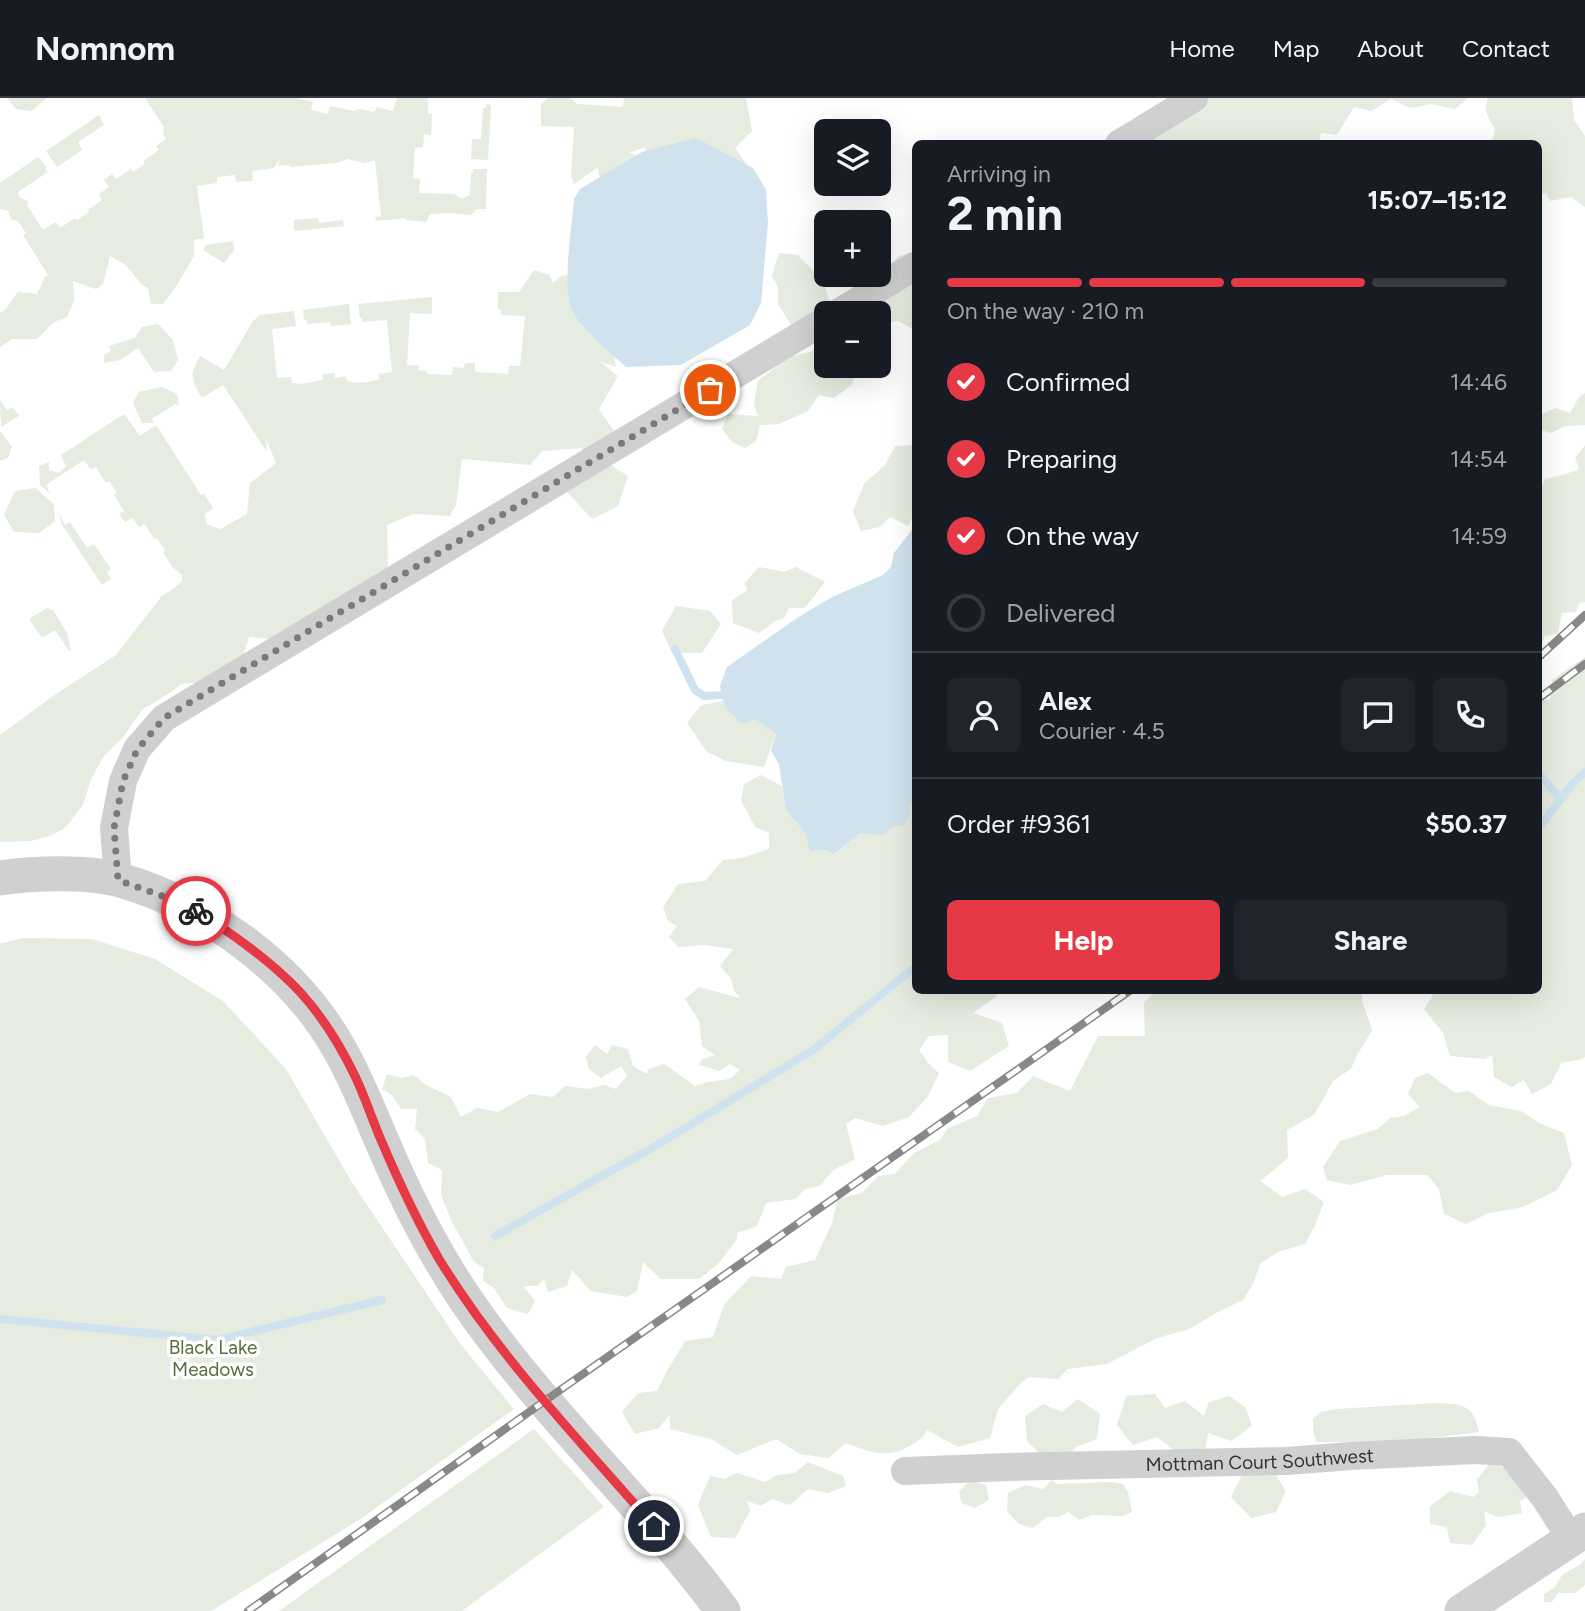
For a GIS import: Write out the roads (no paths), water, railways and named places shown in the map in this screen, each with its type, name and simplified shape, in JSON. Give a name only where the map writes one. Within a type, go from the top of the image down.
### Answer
[{"type":"street","points":[[1126,140],[1194,98]]},
{"type":"street","points":[[858,301],[912,268]]},
{"type":"street","points":[[118,880],[114,828],[123,781],[137,750],[164,718],[814,327]]},
{"type":"street","points":[[0,878],[78,874],[118,880],[185,904],[234,935],[267,961],[300,993],[327,1028],[355,1076],[412,1208],[467,1302],[502,1350],[672,1547],[723,1611]]},
{"type":"street","name":"Mottman Court Southwest","points":[[905,1471],[1008,1466],[1287,1461],[1475,1450],[1509,1452],[1578,1534]]},
{"type":"street","points":[[1462,1611],[1578,1534]]},
{"type":"water","points":[[696,138],[753,168],[766,190],[768,223],[761,303],[750,325],[681,365],[626,367],[597,341],[573,312],[568,273],[574,199],[580,189],[642,152]]},
{"type":"water","points":[[912,530],[910,815],[904,825],[893,826],[884,835],[860,833],[835,854],[825,850],[810,851],[805,833],[786,810],[779,764],[771,751],[776,734],[755,719],[742,724],[726,708],[720,686],[727,667],[832,597],[883,575],[891,567],[894,553]]},
{"type":"waterway","points":[[675,649],[695,690],[704,696],[722,695]]},
{"type":"waterway","points":[[1542,824],[1585,772]]},
{"type":"waterway","points":[[1542,778],[1561,799]]},
{"type":"waterway","points":[[495,1236],[657,1145],[813,1050],[912,969]]},
{"type":"waterway","points":[[0,1319],[218,1340],[382,1300]]},
{"type":"railway","points":[[1542,654],[1585,615]]},
{"type":"railway","points":[[1542,696],[1585,664]]},
{"type":"railway","points":[[248,1611],[1125,994]]},
{"type":"park label","name":"Black Lake Meadows","points":[[213,1358]]}]
